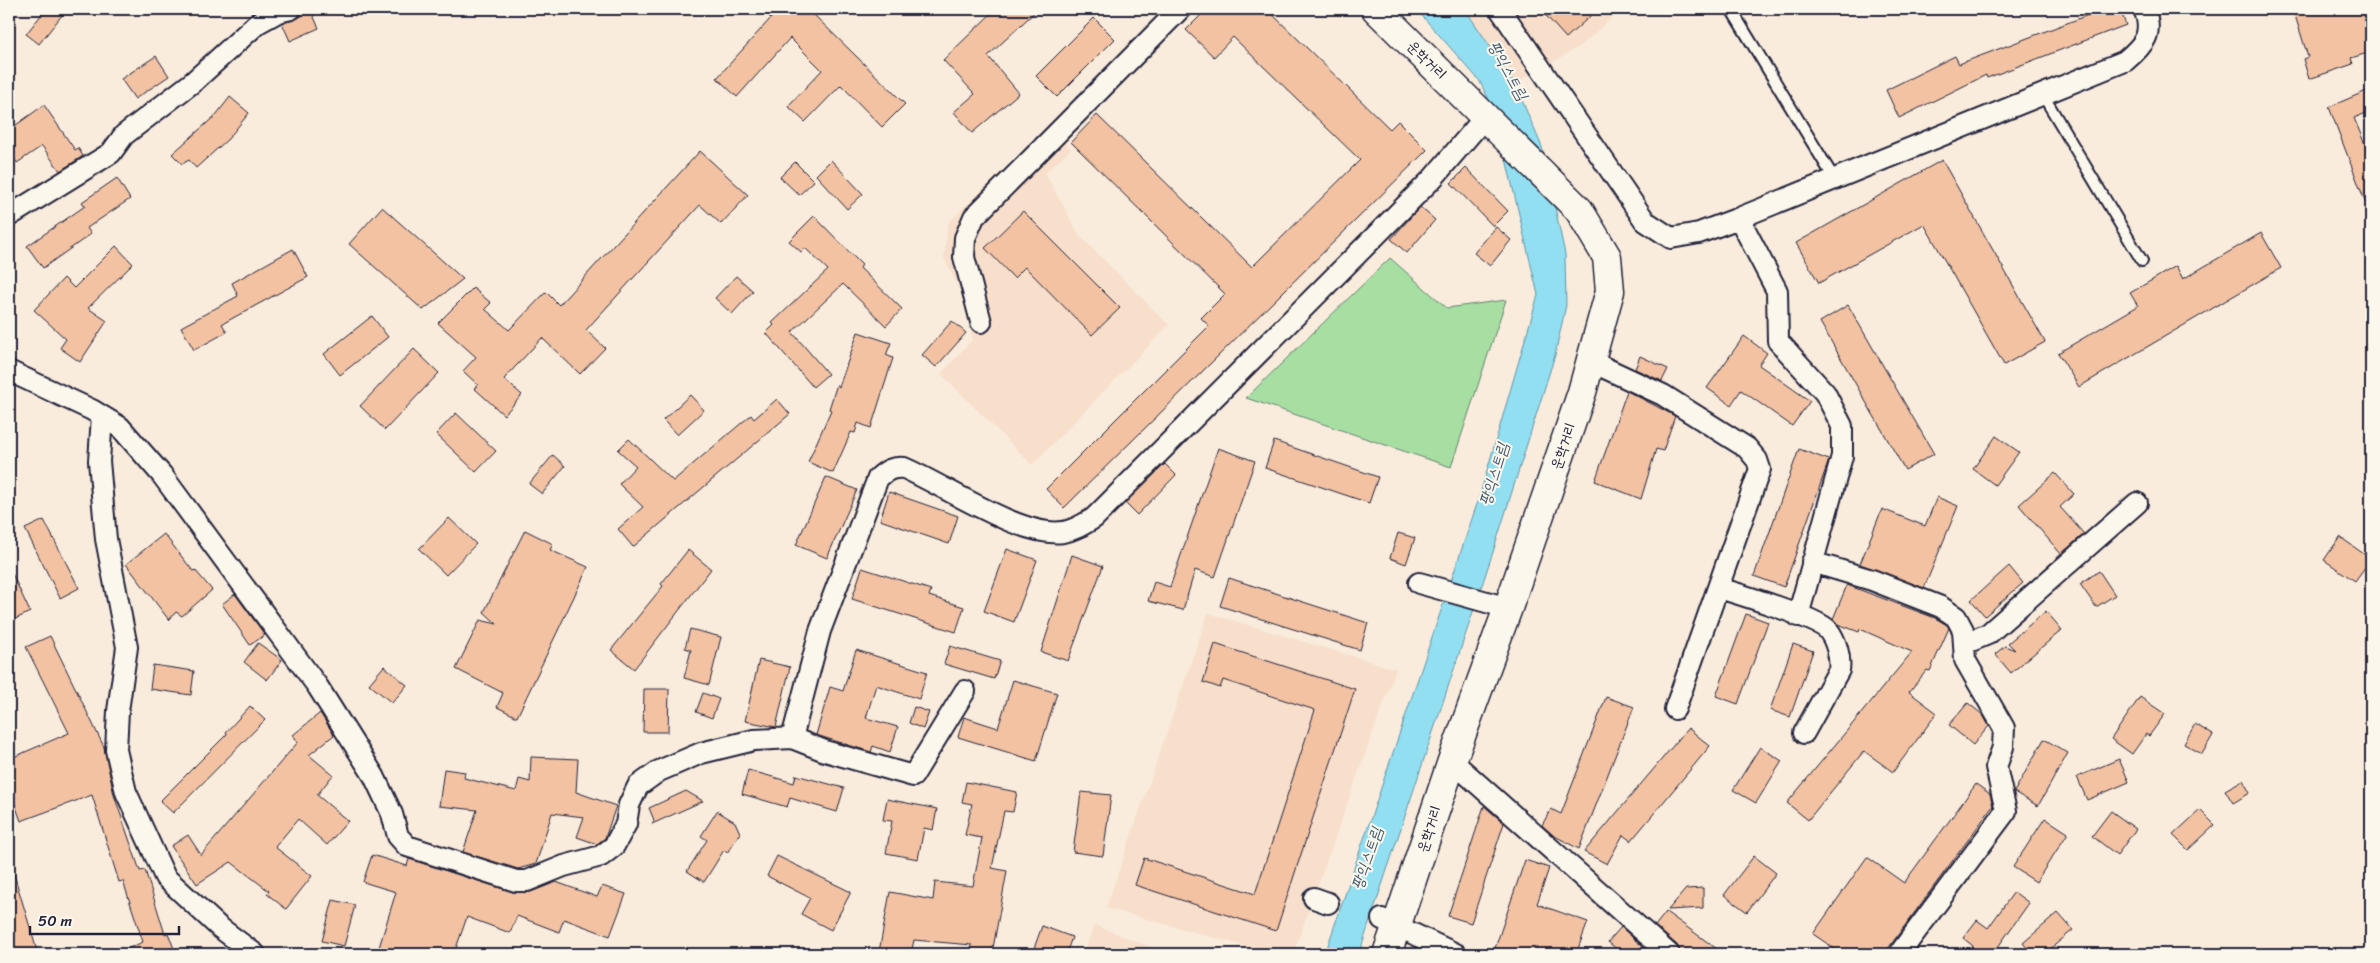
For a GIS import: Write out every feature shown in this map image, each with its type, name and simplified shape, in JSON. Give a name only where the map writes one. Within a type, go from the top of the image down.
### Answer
[{"type":"main road","name":"운학거리","points":[[1376,9],[1579,210],[1607,257],[1610,291],[1590,361],[1498,606],[1452,761],[1389,923],[1387,954]]},
{"type":"street","points":[[9,216],[110,153],[124,135],[194,82],[258,22],[278,12],[291,9]]},
{"type":"street","points":[[981,322],[964,257],[965,238],[974,217],[1180,9]]},
{"type":"street","points":[[1500,9],[1645,221],[1671,238],[1699,233],[1738,218],[2125,61],[2142,46],[2150,23],[2144,9]]},
{"type":"street","points":[[792,738],[820,631],[878,478],[894,467],[904,468],[1006,519],[1034,530],[1061,532],[1078,528],[1094,518],[1490,121]]},
{"type":"street","points":[[1738,218],[1777,291],[1778,341],[1825,393],[1842,426],[1842,456],[1798,616]]},
{"type":"street","points":[[1590,361],[1663,395],[1747,448],[1758,460],[1760,468],[1675,710]]},
{"type":"street","points":[[9,371],[102,416],[120,427],[162,475],[318,687],[374,776],[392,814],[398,836],[407,846],[516,881],[527,881],[564,866],[601,856],[614,846],[626,824],[629,805],[638,786],[660,771],[702,753],[754,740],[792,738],[825,751],[913,776],[965,691]]},
{"type":"street","points":[[102,416],[100,461],[106,540],[127,647],[118,711],[116,750],[126,792],[165,877],[219,927],[255,954]]},
{"type":"street","points":[[1964,644],[1988,634],[2137,503]]},
{"type":"street","points":[[1812,562],[1872,580],[1941,607],[1956,617],[1963,630],[1965,660],[2004,728],[2003,747],[1996,767],[2006,811],[1902,950]]},
{"type":"street","points":[[1426,585],[1498,606]]},
{"type":"street","points":[[1719,588],[1798,616],[1827,630],[1841,660],[1839,670],[1804,733]]},
{"type":"street","points":[[1452,761],[1669,954]]},
{"type":"street","points":[[1389,923],[1456,954]]},
{"type":"lane","points":[[1731,9],[1834,180]]},
{"type":"lane","points":[[2043,95],[2142,261]]},
{"type":"shaded area","points":[[1465,9],[1621,9],[1582,45],[1515,84]]},
{"type":"shaded area","points":[[1049,126],[1071,149],[1045,173],[1080,236],[1169,325],[1032,465],[941,374],[972,340],[970,311],[944,258],[948,223]]},
{"type":"shaded area","points":[[1208,613],[1396,669],[1293,954],[1274,954],[1106,908]]},
{"type":"shaded area","points":[[1095,925],[1168,954],[1083,954]]},
{"type":"green space","points":[[1390,258],[1447,308],[1506,300],[1451,467],[1246,398]]},
{"type":"water","name":"팡익스트림","points":[[1416,9],[1465,9],[1515,84],[1542,147],[1565,254],[1566,305],[1555,355],[1494,549],[1359,954],[1325,954],[1479,498],[1538,295],[1506,159],[1488,98],[1479,80]]},
{"type":"building","points":[[46,9],[67,9],[39,44],[26,34]]},
{"type":"building","points":[[761,9],[808,9],[905,104],[882,127],[841,85],[805,122],[788,106],[822,70],[790,38],[737,97],[717,78],[771,18]]},
{"type":"building","points":[[996,9],[1038,9],[988,56],[1019,93],[972,133],[954,112],[975,94],[943,60]]},
{"type":"building","points":[[1207,9],[1267,9],[1390,129],[1398,121],[1427,150],[1064,508],[1046,489],[1209,326],[1201,318],[1225,294],[1071,142],[1097,115],[1252,267],[1360,160],[1233,37],[1214,57],[1186,30]]},
{"type":"building","points":[[1540,9],[1598,9],[1566,38]]},
{"type":"building","points":[[2104,9],[2120,9],[2126,25],[1987,78],[1986,75],[1899,118],[1886,90],[1955,56],[1959,64]]},
{"type":"building","points":[[2293,9],[2371,9],[2371,52],[2351,58],[2353,64],[2309,79],[2303,59],[2308,57]]},
{"type":"building","points":[[311,11],[319,28],[290,41],[282,23],[294,20]]},
{"type":"building","points":[[1094,18],[1115,39],[1057,97],[1036,76]]},
{"type":"building","points":[[156,56],[169,76],[135,99],[121,79]]},
{"type":"building","points":[[2371,89],[2371,111],[2354,118],[2371,159],[2371,217],[2329,107]]},
{"type":"building","points":[[230,97],[249,113],[228,139],[196,168],[189,160],[182,164],[172,154],[216,115]]},
{"type":"building","points":[[44,105],[75,150],[78,148],[83,156],[60,171],[42,146],[17,163],[9,151],[9,130]]},
{"type":"building","points":[[700,151],[748,195],[721,224],[700,205],[586,330],[605,348],[580,374],[542,338],[504,379],[522,395],[504,415],[474,388],[478,385],[463,371],[476,357],[438,323],[473,288],[491,303],[485,309],[509,330],[546,292],[559,305]]},
{"type":"building","points":[[831,160],[863,194],[847,209],[816,175]]},
{"type":"building","points":[[1942,160],[2045,342],[2004,365],[1924,224],[1819,283],[1796,243]]},
{"type":"building","points":[[795,162],[814,181],[799,195],[780,177]]},
{"type":"building","points":[[1466,168],[1508,211],[1493,226],[1451,183]]},
{"type":"building","points":[[117,178],[130,199],[87,228],[91,234],[43,268],[27,246],[85,206],[82,202]]},
{"type":"building","points":[[382,207],[463,279],[423,310],[349,244]]},
{"type":"building","points":[[1420,207],[1435,220],[1407,253],[1391,239]]},
{"type":"building","points":[[1023,211],[1120,308],[1092,335],[1025,267],[1014,278],[985,248]]},
{"type":"building","points":[[814,216],[862,265],[860,268],[902,309],[886,326],[843,284],[792,332],[828,374],[813,387],[766,333],[774,325],[772,323],[828,270],[805,248],[801,252],[789,241]]},
{"type":"building","points":[[1496,227],[1511,240],[1490,266],[1474,253]]},
{"type":"building","points":[[2261,233],[2281,268],[2079,387],[2058,353],[2138,306],[2130,293],[2176,266],[2183,279]]},
{"type":"building","points":[[116,246],[133,264],[88,308],[107,321],[80,362],[60,348],[66,339],[34,310],[64,278],[74,288]]},
{"type":"building","points":[[293,249],[308,277],[222,324],[227,332],[194,350],[181,327],[238,296],[232,283]]},
{"type":"building","points":[[736,276],[753,291],[732,314],[715,298]]},
{"type":"building","points":[[1848,305],[1934,454],[1905,470],[1820,322]]},
{"type":"building","points":[[372,316],[388,337],[340,375],[324,354]]},
{"type":"building","points":[[952,321],[966,333],[936,367],[922,355]]},
{"type":"building","points":[[858,332],[891,343],[886,355],[893,358],[871,428],[858,423],[855,433],[851,432],[833,473],[808,462],[831,410],[829,409],[837,384],[839,387]]},
{"type":"building","points":[[1744,336],[1767,353],[1759,365],[1810,401],[1792,426],[1741,390],[1731,405],[1707,388]]},
{"type":"building","points":[[414,349],[439,373],[385,430],[360,406]]},
{"type":"building","points":[[1640,356],[1668,369],[1662,381],[1635,369]]},
{"type":"building","points":[[1627,391],[1675,416],[1663,451],[1656,449],[1641,499],[1595,481]]},
{"type":"building","points":[[690,395],[704,410],[677,435],[663,420]]},
{"type":"building","points":[[777,399],[790,414],[633,547],[618,529],[643,507],[619,484],[636,466],[618,450],[629,439],[673,481],[751,415],[754,419]]},
{"type":"building","points":[[456,413],[496,451],[476,472],[436,434]]},
{"type":"building","points":[[1996,436],[2019,452],[1995,485],[1973,469]]},
{"type":"building","points":[[1274,441],[1378,477],[1369,503],[1265,468]]},
{"type":"building","points":[[1218,448],[1255,461],[1215,577],[1195,570],[1183,610],[1148,601],[1154,582],[1170,587]]},
{"type":"building","points":[[1799,449],[1829,460],[1784,587],[1754,576]]},
{"type":"building","points":[[553,455],[565,466],[542,494],[529,484]]},
{"type":"building","points":[[1165,464],[1176,475],[1137,515],[1125,503]]},
{"type":"building","points":[[2055,473],[2074,494],[2060,507],[2084,534],[2061,554],[2019,505]]},
{"type":"building","points":[[826,477],[857,490],[827,558],[796,545]]},
{"type":"building","points":[[889,492],[958,516],[949,544],[880,520]]},
{"type":"building","points":[[1937,497],[1958,506],[1924,588],[1860,564],[1882,509],[1925,526]]},
{"type":"building","points":[[449,518],[476,544],[446,575],[419,549]]},
{"type":"building","points":[[44,520],[79,588],[60,598],[25,529]]},
{"type":"building","points":[[525,530],[553,544],[550,550],[588,567],[517,717],[497,707],[503,693],[456,669],[480,620],[497,624],[484,612]]},
{"type":"building","points":[[1398,533],[1415,538],[1406,564],[1390,558]]},
{"type":"building","points":[[164,534],[193,571],[195,570],[212,590],[182,616],[176,612],[169,620],[126,564]]},
{"type":"building","points":[[2340,537],[2371,559],[2355,581],[2324,560]]},
{"type":"building","points":[[1007,549],[1037,560],[1014,622],[984,611]]},
{"type":"building","points":[[688,550],[711,569],[634,669],[611,650],[663,586],[661,584]]},
{"type":"building","points":[[1072,555],[1103,566],[1068,661],[1041,652]]},
{"type":"building","points":[[2009,566],[2023,583],[1985,616],[1971,600]]},
{"type":"building","points":[[9,567],[30,612],[9,622]]},
{"type":"building","points":[[862,568],[931,590],[929,596],[964,607],[956,632],[852,599]]},
{"type":"building","points":[[2099,571],[2115,595],[2096,607],[2080,584]]},
{"type":"building","points":[[1229,578],[1368,623],[1360,650],[1220,606]]},
{"type":"building","points":[[1847,585],[1935,618],[1947,625],[1949,628],[1930,671],[1927,670],[1909,692],[1937,713],[1893,772],[1864,751],[1808,820],[1787,803],[1912,652],[1860,629],[1859,632],[1838,624],[1833,619]]},
{"type":"building","points":[[235,594],[265,635],[250,645],[222,604]]},
{"type":"building","points":[[2046,611],[2062,630],[2011,673],[1995,654],[2005,646],[2015,650],[2008,643]]},
{"type":"building","points":[[1746,614],[1768,622],[1738,704],[1716,696]]},
{"type":"building","points":[[690,629],[721,637],[709,685],[684,678],[691,650],[685,648]]},
{"type":"building","points":[[50,636],[104,747],[114,795],[140,871],[145,870],[165,934],[168,933],[176,954],[115,954],[143,942],[123,881],[119,882],[92,795],[21,821],[9,788],[9,759],[69,733],[26,647]]},
{"type":"building","points":[[258,643],[282,660],[267,680],[244,662]]},
{"type":"building","points":[[1215,644],[1355,689],[1276,931],[1135,885],[1144,858],[1255,894],[1315,710],[1223,680],[1220,688],[1203,682]]},
{"type":"building","points":[[1793,644],[1813,651],[1790,717],[1770,710]]},
{"type":"building","points":[[950,646],[1000,661],[994,679],[944,664]]},
{"type":"building","points":[[856,650],[927,672],[919,699],[876,685],[866,718],[898,727],[890,752],[873,746],[871,752],[816,735],[830,687],[843,691]]},
{"type":"building","points":[[759,660],[790,667],[776,727],[745,721]]},
{"type":"building","points":[[153,665],[194,671],[191,695],[150,689]]},
{"type":"building","points":[[384,666],[407,685],[392,703],[369,684]]},
{"type":"building","points":[[1013,680],[1057,693],[1036,761],[958,737],[964,717],[998,728]]},
{"type":"building","points":[[644,689],[669,689],[668,732],[643,732]]},
{"type":"building","points":[[703,693],[719,699],[712,718],[696,712]]},
{"type":"building","points":[[1606,697],[1634,707],[1579,849],[1553,835],[1542,825],[1551,809],[1561,814]]},
{"type":"building","points":[[2140,697],[2165,714],[2149,736],[2146,734],[2132,754],[2111,739]]},
{"type":"building","points":[[1968,703],[1983,715],[1989,726],[1973,745],[1949,725]]},
{"type":"building","points":[[250,706],[265,720],[173,813],[160,801],[227,734],[226,732]]},
{"type":"building","points":[[914,707],[929,712],[923,729],[909,723]]},
{"type":"building","points":[[320,713],[334,735],[309,755],[333,775],[317,795],[348,821],[327,845],[298,819],[275,847],[312,876],[286,909],[267,894],[269,891],[231,862],[197,884],[171,846],[188,835],[201,855],[298,742],[293,735]]},
{"type":"building","points":[[2195,724],[2213,735],[2202,754],[2184,744]]},
{"type":"building","points":[[1688,728],[1710,746],[1631,841],[1623,835],[1607,864],[1584,852]]},
{"type":"building","points":[[2044,739],[2068,753],[2038,806],[2014,792]]},
{"type":"building","points":[[1760,747],[1782,761],[1756,803],[1733,790]]},
{"type":"building","points":[[531,757],[578,759],[576,792],[616,806],[605,838],[597,844],[577,837],[584,817],[552,813],[536,864],[518,869],[463,852],[477,810],[439,806],[444,769],[465,772],[464,778],[516,791],[519,779],[530,782]]},
{"type":"building","points":[[2119,759],[2129,782],[2087,800],[2077,777]]},
{"type":"building","points":[[748,770],[794,783],[796,775],[844,788],[837,812],[790,798],[787,807],[742,794]]},
{"type":"building","points":[[2243,780],[2250,793],[2233,803],[2225,790]]},
{"type":"building","points":[[966,782],[1017,792],[1013,812],[1004,811],[992,868],[1007,871],[992,954],[969,954],[972,945],[914,940],[911,954],[879,952],[890,892],[933,900],[935,882],[973,886],[982,838],[965,835],[972,804],[962,802]]},
{"type":"building","points":[[1976,784],[1990,794],[1993,806],[1884,954],[1842,954],[1813,934],[1867,857],[1904,883]]},
{"type":"building","points":[[686,791],[703,801],[652,824],[654,820],[649,808]]},
{"type":"building","points":[[1081,792],[1111,795],[1103,856],[1073,852]]},
{"type":"building","points":[[887,799],[937,809],[933,830],[924,828],[918,859],[886,853],[892,821],[883,820]]},
{"type":"building","points":[[1484,806],[1504,823],[1471,923],[1448,916]]},
{"type":"building","points":[[2200,810],[2215,825],[2188,850],[2173,835]]},
{"type":"building","points":[[717,811],[735,822],[740,833],[727,853],[724,850],[704,882],[687,871],[707,840],[701,836]]},
{"type":"building","points":[[2111,811],[2136,829],[2117,855],[2092,836]]},
{"type":"building","points":[[2045,818],[2068,833],[2036,882],[2013,867]]},
{"type":"building","points":[[372,855],[407,866],[409,859],[513,892],[531,892],[556,882],[597,897],[602,886],[626,894],[610,936],[564,919],[559,932],[517,916],[510,933],[467,917],[454,954],[377,954],[396,892],[363,882]]},
{"type":"building","points":[[777,856],[851,892],[831,930],[801,914],[810,898],[767,876]]},
{"type":"building","points":[[1754,856],[1776,873],[1747,912],[1724,895]]},
{"type":"building","points":[[1525,860],[1549,868],[1537,904],[1588,922],[1576,954],[1493,954]]},
{"type":"building","points":[[13,871],[38,954],[11,954],[9,946],[9,872]]},
{"type":"building","points":[[1703,888],[1703,908],[1668,910],[1686,889]]},
{"type":"building","points":[[2014,892],[2029,903],[1993,954],[1966,954],[1973,946],[1963,938],[1977,920],[1988,928]]},
{"type":"building","points":[[333,900],[355,905],[344,946],[322,941]]},
{"type":"building","points":[[1666,912],[1724,954],[1681,954],[1677,945],[1655,926]]},
{"type":"building","points":[[2058,913],[2073,930],[2044,954],[2032,954],[2023,943]]},
{"type":"building","points":[[1042,926],[1072,937],[1066,954],[1032,954]]},
{"type":"building","points":[[1621,927],[1651,954],[1623,954],[1608,942]]}]
